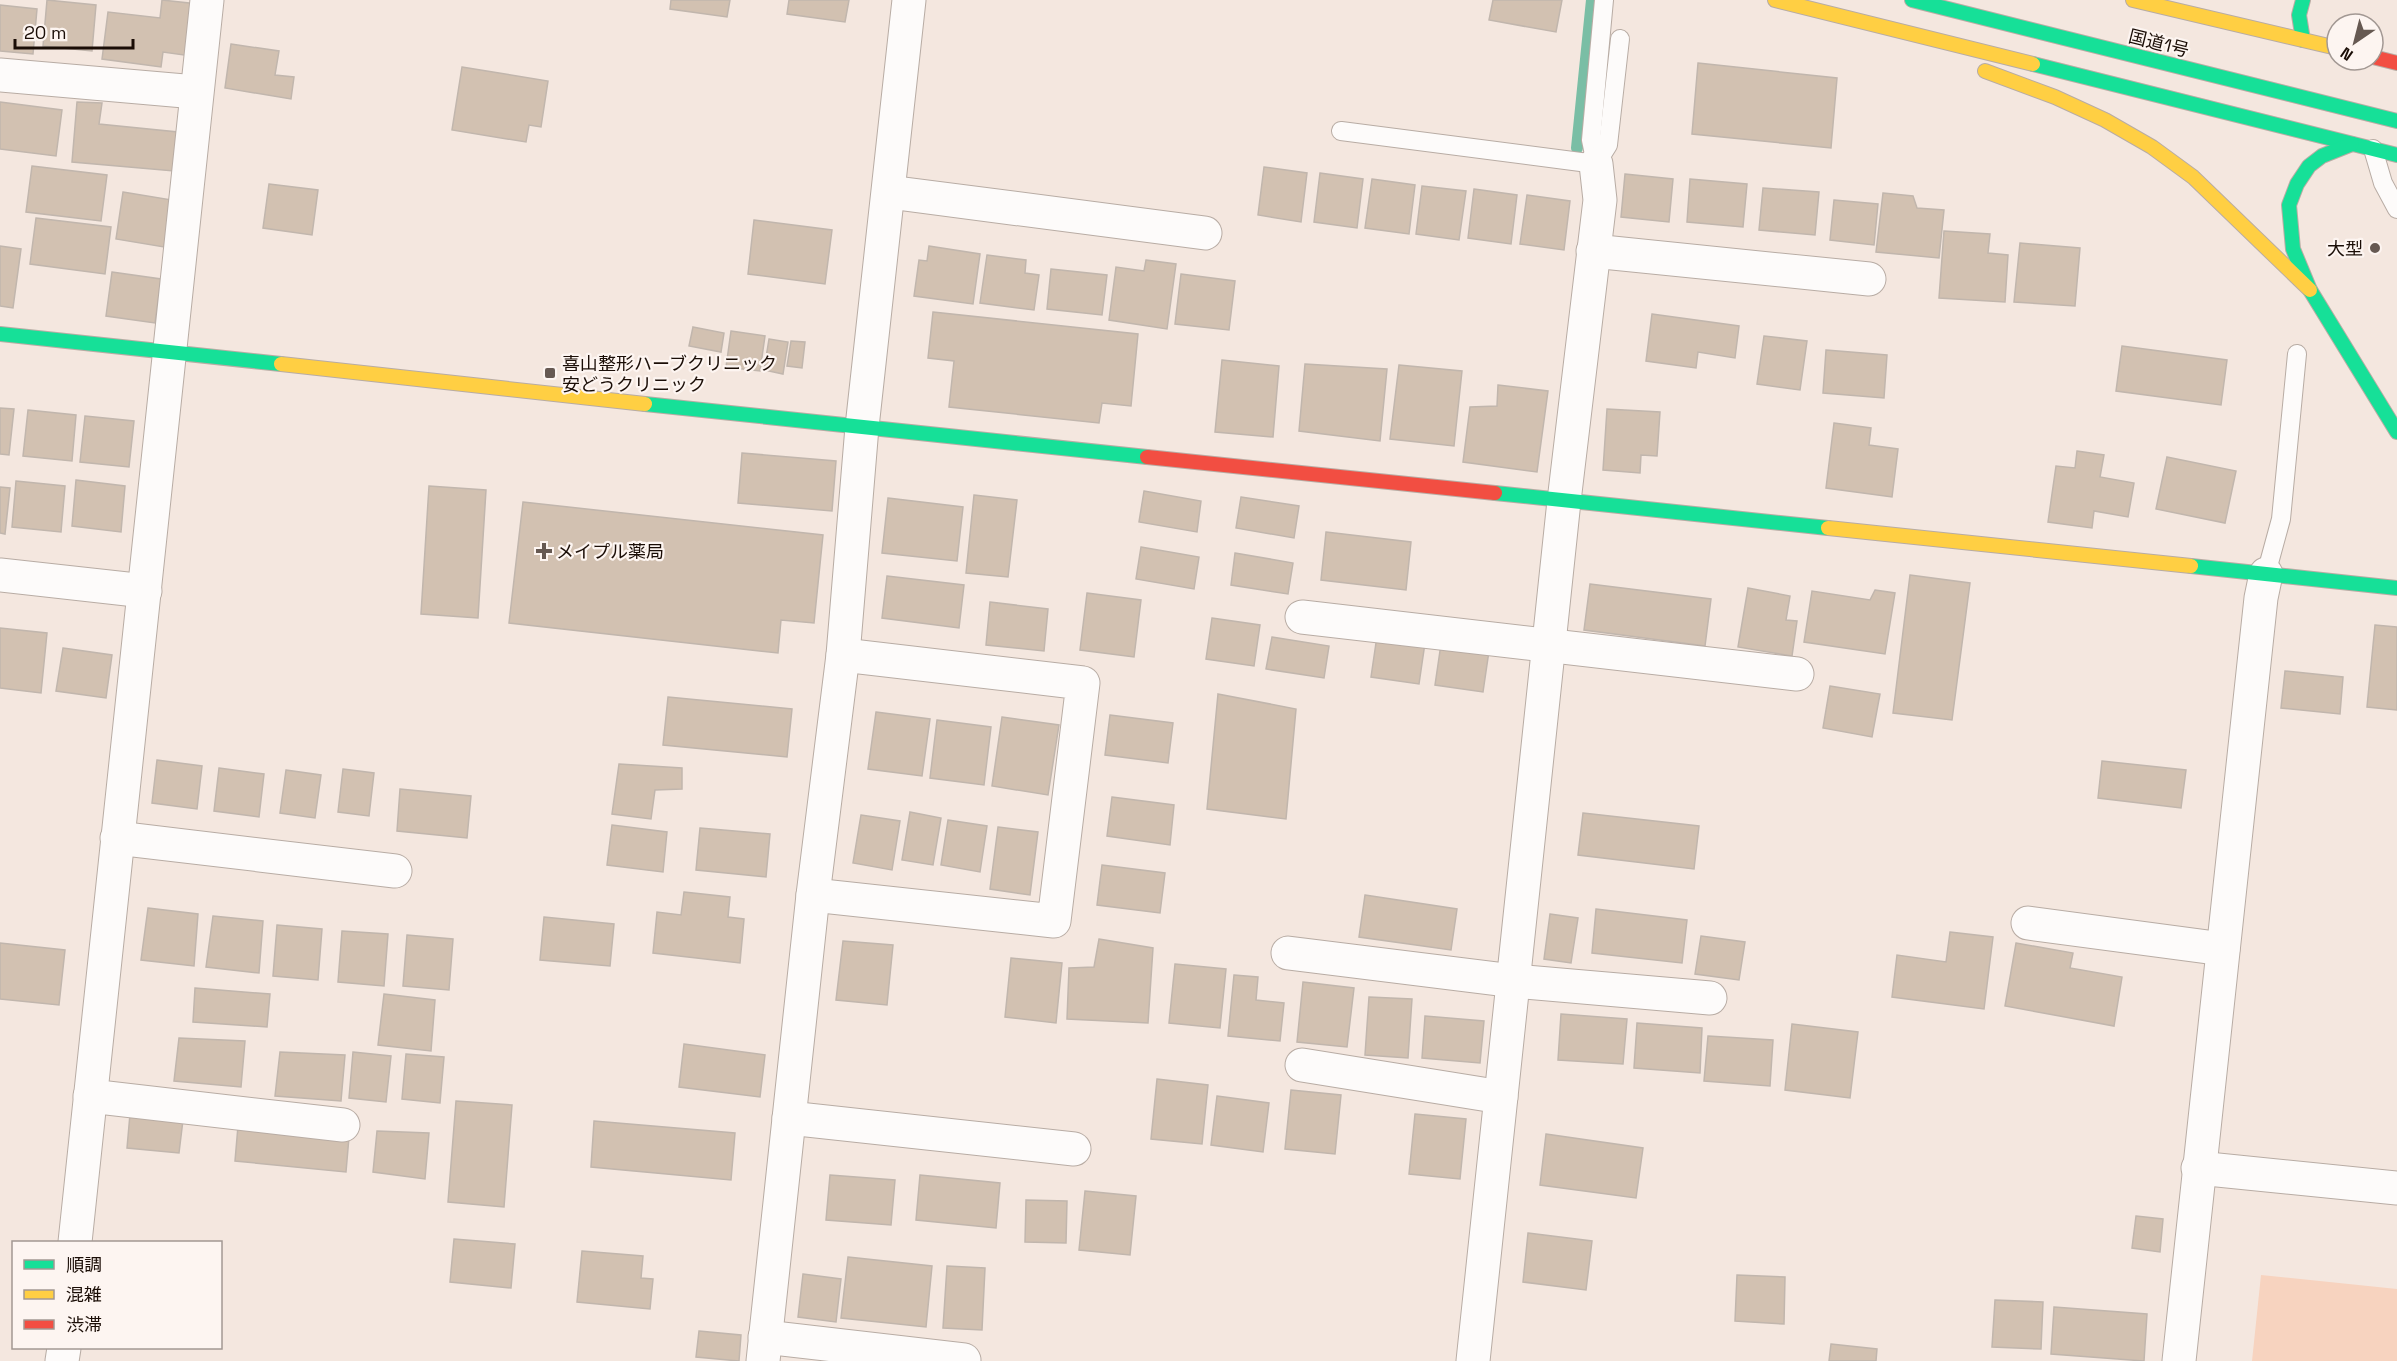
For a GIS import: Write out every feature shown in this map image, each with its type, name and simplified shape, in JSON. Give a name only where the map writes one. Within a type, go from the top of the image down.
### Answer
[{"type":"main road","points":[[1775,0],[2397,155]]},
{"type":"main road","name":"国道1号","points":[[1912,0],[2397,121]]},
{"type":"main road","name":"国道1号","points":[[2133,0],[2325,45]]},
{"type":"main road","points":[[2303,0],[2299,15],[2303,40]]},
{"type":"main road","points":[[1828,14],[1947,57]]},
{"type":"main road","points":[[1968,65],[2055,97],[2105,120],[2152,147],[2193,177],[2310,290]]},
{"type":"main road","points":[[2352,144],[2322,156],[2309,166],[2297,184],[2289,205],[2294,249],[2310,290],[2397,432]]},
{"type":"main road","points":[[0,334],[2397,588]]},
{"type":"street","points":[[75,1241],[207,0]]},
{"type":"street","points":[[909,0],[862,427],[843,655],[813,895],[764,1349],[964,1360]]},
{"type":"street","points":[[0,75],[196,92]]},
{"type":"street","points":[[1473,1361],[1563,501],[1600,200],[1596,164]]},
{"type":"street","points":[[889,192],[1205,233]]},
{"type":"street","points":[[1593,251],[1869,279]]},
{"type":"street","points":[[2179,1361],[2198,1168],[2260,609],[2266,574]]},
{"type":"street","points":[[0,575],[144,591]]},
{"type":"street","points":[[1302,616],[1797,674]]},
{"type":"street","points":[[813,895],[1054,921],[1083,683],[843,655]]},
{"type":"street","points":[[117,838],[394,871]]},
{"type":"street","points":[[2028,923],[2223,949]]},
{"type":"street","points":[[1288,953],[1514,981],[1710,998]]},
{"type":"street","points":[[1302,1065],[1502,1097]]},
{"type":"street","points":[[90,1096],[343,1125]]},
{"type":"street","points":[[789,1118],[1074,1149]]},
{"type":"street","points":[[2198,1168],[2397,1188]]},
{"type":"lane","points":[[1596,164],[1591,140],[1604,0]]},
{"type":"lane","points":[[1596,164],[1608,145],[1620,39]]},
{"type":"lane","points":[[1341,131],[1596,164]]},
{"type":"lane","points":[[2373,149],[2383,183],[2397,209]]},
{"type":"lane","points":[[2266,574],[2281,519],[2297,354]]},
{"type":"shaded area","points":[[2261,1275],[2397,1289],[2397,1361],[2252,1361]]},
{"type":"building","points":[[47,0],[96,5],[92,51],[43,46]]},
{"type":"building","points":[[162,0],[198,4],[191,56],[163,52],[161,67],[102,59],[108,12],[160,18]]},
{"type":"building","points":[[671,0],[730,0],[727,17],[670,9]]},
{"type":"building","points":[[789,0],[849,0],[845,22],[787,14]]},
{"type":"building","points":[[1493,0],[1562,0],[1556,32],[1489,20]]},
{"type":"building","points":[[0,5],[37,9],[33,54],[0,51]]},
{"type":"building","points":[[231,44],[279,51],[275,75],[294,77],[291,99],[225,88]]},
{"type":"building","points":[[1698,63],[1837,78],[1831,148],[1692,134]]},
{"type":"building","points":[[462,67],[548,81],[541,127],[529,125],[526,142],[452,130]]},
{"type":"building","points":[[0,102],[62,110],[56,156],[0,149]]},
{"type":"building","points":[[77,102],[102,103],[99,124],[178,132],[174,171],[72,162]]},
{"type":"building","points":[[32,166],[107,175],[101,221],[26,212]]},
{"type":"building","points":[[1264,167],[1307,173],[1301,222],[1258,215]]},
{"type":"building","points":[[1320,173],[1363,179],[1357,228],[1314,222]]},
{"type":"building","points":[[1625,174],[1673,179],[1669,222],[1621,217]]},
{"type":"building","points":[[1372,179],[1415,185],[1409,234],[1365,228]]},
{"type":"building","points":[[1690,179],[1747,184],[1743,227],[1687,222]]},
{"type":"building","points":[[269,184],[318,190],[312,235],[263,228]]},
{"type":"building","points":[[1422,186],[1466,191],[1459,240],[1416,234]]},
{"type":"building","points":[[1763,188],[1819,192],[1815,235],[1759,230]]},
{"type":"building","points":[[1474,189],[1517,195],[1511,244],[1468,238]]},
{"type":"building","points":[[123,192],[172,200],[164,247],[116,239]]},
{"type":"building","points":[[1883,193],[1913,196],[1917,208],[1944,210],[1939,258],[1876,252]]},
{"type":"building","points":[[1527,195],[1570,201],[1564,250],[1520,244]]},
{"type":"building","points":[[1834,200],[1878,204],[1874,245],[1830,240]]},
{"type":"building","points":[[36,218],[111,227],[105,274],[30,264]]},
{"type":"building","points":[[754,220],[832,230],[825,284],[748,274]]},
{"type":"building","points":[[1944,231],[1990,234],[1988,253],[2008,255],[2005,302],[1939,298]]},
{"type":"building","points":[[2020,243],[2080,248],[2075,306],[2014,302]]},
{"type":"building","points":[[0,246],[21,249],[13,308],[0,306]]},
{"type":"building","points":[[929,246],[980,254],[973,304],[914,296],[919,260],[927,261]]},
{"type":"building","points":[[987,255],[1026,260],[1025,273],[1039,275],[1034,310],[980,303]]},
{"type":"building","points":[[1146,260],[1176,264],[1167,329],[1109,320],[1116,267],[1144,271]]},
{"type":"building","points":[[1051,269],[1107,275],[1102,315],[1047,309]]},
{"type":"building","points":[[112,272],[161,279],[155,323],[106,316]]},
{"type":"building","points":[[1181,274],[1235,281],[1229,330],[1175,324]]},
{"type":"building","points":[[933,312],[1138,334],[1131,406],[1102,403],[1099,423],[949,407],[954,361],[928,358]]},
{"type":"building","points":[[1652,314],[1739,326],[1735,358],[1698,352],[1696,368],[1646,361]]},
{"type":"building","points":[[693,327],[724,333],[721,352],[689,346]]},
{"type":"building","points":[[731,331],[765,336],[760,371],[726,367]]},
{"type":"building","points":[[1764,336],[1807,341],[1800,390],[1757,384]]},
{"type":"building","points":[[769,339],[788,342],[783,374],[764,370]]},
{"type":"building","points":[[791,341],[805,342],[802,368],[787,366]]},
{"type":"building","points":[[2122,346],[2227,360],[2221,405],[2116,391]]},
{"type":"building","points":[[1826,350],[1887,355],[1884,398],[1823,393]]},
{"type":"building","points":[[1222,360],[1279,366],[1273,437],[1215,432]]},
{"type":"building","points":[[1305,364],[1387,369],[1380,441],[1299,431]]},
{"type":"building","points":[[1399,365],[1462,371],[1454,446],[1390,439]]},
{"type":"building","points":[[1498,385],[1548,391],[1537,472],[1463,462],[1470,407],[1497,406]]},
{"type":"building","points":[[0,408],[14,409],[9,455],[0,454]]},
{"type":"building","points":[[1607,409],[1660,412],[1657,456],[1641,455],[1640,473],[1603,470]]},
{"type":"building","points":[[28,410],[76,415],[72,461],[23,456]]},
{"type":"building","points":[[85,416],[134,421],[129,467],[80,462]]},
{"type":"building","points":[[1834,423],[1871,428],[1869,445],[1898,449],[1892,497],[1826,488]]},
{"type":"building","points":[[2077,451],[2104,455],[2100,477],[2134,483],[2128,517],[2094,511],[2092,528],[2048,522],[2056,466],[2075,468]]},
{"type":"building","points":[[742,453],[836,461],[832,511],[738,503]]},
{"type":"building","points":[[2167,457],[2236,471],[2225,523],[2156,509]]},
{"type":"building","points":[[76,480],[125,486],[121,532],[72,526]]},
{"type":"building","points":[[16,481],[65,486],[61,532],[12,527]]},
{"type":"building","points":[[429,486],[486,490],[478,618],[421,614]]},
{"type":"building","points":[[0,487],[10,488],[5,534],[0,533]]},
{"type":"building","points":[[1144,491],[1201,501],[1197,532],[1139,522]]},
{"type":"building","points":[[974,495],[1017,500],[1008,577],[966,573]]},
{"type":"building","points":[[1241,497],[1299,506],[1294,538],[1236,528]]},
{"type":"building","points":[[888,498],[963,507],[957,561],[882,553]]},
{"type":"building","points":[[523,502],[823,535],[814,623],[781,620],[778,653],[509,623]]},
{"type":"building","points":[[1326,532],[1411,542],[1406,590],[1321,580]]},
{"type":"building","points":[[1141,547],[1199,557],[1194,589],[1136,579]]},
{"type":"building","points":[[1235,553],[1293,563],[1288,594],[1231,585]]},
{"type":"building","points":[[1910,575],[1970,583],[1952,720],[1893,713]]},
{"type":"building","points":[[887,576],[964,585],[959,628],[882,618]]},
{"type":"building","points":[[1590,584],[1711,599],[1705,646],[1584,630]]},
{"type":"building","points":[[1748,588],[1790,596],[1786,620],[1797,621],[1792,656],[1738,647]]},
{"type":"building","points":[[1875,590],[1895,593],[1885,654],[1804,642],[1812,591],[1870,600]]},
{"type":"building","points":[[1087,593],[1141,600],[1134,657],[1080,650]]},
{"type":"building","points":[[990,602],[1048,609],[1044,651],[986,645]]},
{"type":"building","points":[[1212,618],[1260,625],[1254,666],[1206,659]]},
{"type":"building","points":[[2375,625],[2397,627],[2397,710],[2367,707]]},
{"type":"building","points":[[0,628],[47,633],[41,693],[0,688]]},
{"type":"building","points":[[1377,636],[1425,643],[1419,684],[1371,677]]},
{"type":"building","points":[[1272,637],[1329,646],[1324,678],[1266,669]]},
{"type":"building","points":[[1441,644],[1489,651],[1483,692],[1435,685]]},
{"type":"building","points":[[63,648],[112,655],[106,698],[56,691]]},
{"type":"building","points":[[2285,671],[2343,677],[2340,714],[2281,708]]},
{"type":"building","points":[[1830,686],[1880,694],[1872,737],[1823,728]]},
{"type":"building","points":[[1218,694],[1296,709],[1286,819],[1207,809]]},
{"type":"building","points":[[668,697],[792,709],[787,757],[663,745]]},
{"type":"building","points":[[876,712],[930,719],[922,776],[868,769]]},
{"type":"building","points":[[1110,715],[1173,723],[1168,763],[1105,755]]},
{"type":"building","points":[[1002,717],[1059,725],[1048,795],[992,786]]},
{"type":"building","points":[[937,720],[991,727],[984,785],[930,778]]},
{"type":"building","points":[[157,760],[202,766],[197,809],[152,803]]},
{"type":"building","points":[[2102,761],[2186,770],[2181,808],[2098,798]]},
{"type":"building","points":[[619,764],[682,768],[682,789],[655,790],[651,819],[612,814]]},
{"type":"building","points":[[219,768],[264,774],[259,817],[214,811]]},
{"type":"building","points":[[343,769],[374,773],[369,816],[338,812]]},
{"type":"building","points":[[286,770],[321,775],[315,818],[280,813]]},
{"type":"building","points":[[400,789],[471,796],[467,838],[397,831]]},
{"type":"building","points":[[1112,797],[1174,805],[1170,845],[1107,836]]},
{"type":"building","points":[[910,812],[941,818],[933,865],[902,860]]},
{"type":"building","points":[[1583,813],[1699,826],[1694,869],[1578,855]]},
{"type":"building","points":[[861,815],[900,821],[892,870],[853,863]]},
{"type":"building","points":[[948,820],[987,826],[980,872],[941,865]]},
{"type":"building","points":[[612,825],[667,832],[663,872],[607,865]]},
{"type":"building","points":[[998,827],[1038,832],[1030,895],[990,889]]},
{"type":"building","points":[[700,828],[770,834],[766,877],[696,870]]},
{"type":"building","points":[[1102,865],[1165,873],[1160,913],[1097,905]]},
{"type":"building","points":[[684,892],[730,897],[728,917],[744,919],[740,963],[653,953],[657,912],[681,915]]},
{"type":"building","points":[[1365,895],[1457,909],[1451,950],[1359,937]]},
{"type":"building","points":[[148,908],[198,914],[194,966],[141,960]]},
{"type":"building","points":[[1596,909],[1687,920],[1682,963],[1592,953]]},
{"type":"building","points":[[1550,914],[1578,918],[1571,963],[1544,959]]},
{"type":"building","points":[[213,916],[263,921],[259,973],[206,967]]},
{"type":"building","points":[[544,917],[614,924],[610,966],[540,960]]},
{"type":"building","points":[[277,925],[322,929],[318,980],[273,976]]},
{"type":"building","points":[[342,931],[388,934],[384,986],[338,982]]},
{"type":"building","points":[[1950,932],[1993,937],[1984,1009],[1892,997],[1897,955],[1946,962]]},
{"type":"building","points":[[407,935],[453,939],[449,990],[403,986]]},
{"type":"building","points":[[1701,936],[1745,942],[1739,980],[1695,974]]},
{"type":"building","points":[[1099,939],[1153,948],[1148,1023],[1067,1019],[1069,968],[1094,967]]},
{"type":"building","points":[[843,941],[893,945],[887,1005],[836,1000]]},
{"type":"building","points":[[0,943],[65,950],[59,1005],[0,999]]},
{"type":"building","points":[[2016,943],[2073,953],[2070,968],[2122,977],[2114,1026],[2005,1006]]},
{"type":"building","points":[[1011,958],[1062,963],[1056,1023],[1005,1017]]},
{"type":"building","points":[[1175,964],[1226,969],[1220,1028],[1169,1023]]},
{"type":"building","points":[[1234,975],[1258,977],[1256,1000],[1284,1003],[1280,1041],[1228,1036]]},
{"type":"building","points":[[1303,982],[1354,988],[1347,1047],[1297,1042]]},
{"type":"building","points":[[195,988],[270,994],[267,1027],[193,1022]]},
{"type":"building","points":[[384,994],[435,1000],[431,1051],[378,1045]]},
{"type":"building","points":[[1369,997],[1412,999],[1408,1058],[1365,1055]]},
{"type":"building","points":[[1561,1014],[1627,1019],[1623,1064],[1558,1060]]},
{"type":"building","points":[[1425,1016],[1484,1021],[1480,1063],[1422,1058]]},
{"type":"building","points":[[1637,1023],[1702,1028],[1700,1073],[1634,1068]]},
{"type":"building","points":[[1792,1024],[1858,1032],[1850,1098],[1785,1090]]},
{"type":"building","points":[[1708,1036],[1773,1040],[1770,1086],[1704,1081]]},
{"type":"building","points":[[179,1038],[245,1041],[241,1087],[174,1081]]},
{"type":"building","points":[[684,1044],[765,1055],[760,1097],[679,1087]]},
{"type":"building","points":[[280,1052],[345,1055],[341,1101],[275,1096]]},
{"type":"building","points":[[353,1052],[391,1056],[386,1102],[349,1098]]},
{"type":"building","points":[[406,1054],[444,1057],[440,1103],[402,1099]]},
{"type":"building","points":[[1157,1079],[1208,1085],[1202,1144],[1151,1139]]},
{"type":"building","points":[[1291,1090],[1341,1095],[1335,1154],[1285,1149]]},
{"type":"building","points":[[1217,1096],[1269,1103],[1263,1152],[1211,1145]]},
{"type":"building","points":[[456,1101],[512,1105],[504,1207],[448,1202]]},
{"type":"building","points":[[130,1114],[183,1120],[179,1153],[127,1148]]},
{"type":"building","points":[[1415,1114],[1466,1119],[1460,1179],[1409,1174]]},
{"type":"building","points":[[594,1121],[735,1133],[731,1180],[591,1167]]},
{"type":"building","points":[[238,1126],[349,1137],[346,1172],[235,1161]]},
{"type":"building","points":[[377,1131],[429,1133],[425,1179],[373,1172]]},
{"type":"building","points":[[1546,1134],[1643,1148],[1636,1198],[1540,1185]]},
{"type":"building","points":[[830,1175],[895,1180],[891,1225],[826,1220]]},
{"type":"building","points":[[920,1175],[1000,1183],[996,1228],[916,1220]]},
{"type":"building","points":[[1085,1191],[1136,1196],[1130,1255],[1079,1250]]},
{"type":"building","points":[[1026,1200],[1067,1201],[1066,1243],[1025,1242]]},
{"type":"building","points":[[2136,1216],[2163,1219],[2160,1252],[2132,1248]]},
{"type":"building","points":[[1528,1233],[1592,1241],[1586,1290],[1523,1282]]},
{"type":"building","points":[[454,1239],[515,1244],[511,1288],[450,1282]]},
{"type":"building","points":[[582,1251],[643,1256],[641,1278],[653,1279],[650,1309],[577,1302]]},
{"type":"building","points":[[848,1257],[932,1266],[926,1327],[841,1318]]},
{"type":"building","points":[[947,1266],[985,1268],[982,1330],[943,1328]]},
{"type":"building","points":[[803,1274],[841,1279],[836,1322],[798,1317]]},
{"type":"building","points":[[1737,1275],[1785,1277],[1784,1324],[1735,1321]]},
{"type":"building","points":[[1995,1300],[2043,1302],[2041,1349],[1992,1347]]},
{"type":"building","points":[[2054,1307],[2147,1314],[2144,1361],[2051,1354]]},
{"type":"building","points":[[699,1331],[741,1335],[739,1361],[696,1357]]},
{"type":"building","points":[[1831,1344],[1877,1349],[1876,1361],[1829,1361]]},
{"type":"waterway","points":[[1577,148],[1592,0]]},
{"type":"traffic: fast","points":[[1912,0],[2397,121]]},
{"type":"traffic: fast","points":[[2303,0],[2299,15],[2303,40]]},
{"type":"traffic: fast","points":[[2033,64],[2397,155]]},
{"type":"traffic: fast","points":[[2352,144],[2322,156],[2309,166],[2297,184],[2289,205],[2293,249],[2310,290],[2397,432]]},
{"type":"traffic: fast","points":[[0,334],[281,364]]},
{"type":"traffic: fast","points":[[645,404],[1147,457]]},
{"type":"traffic: fast","points":[[1495,493],[1828,528]]},
{"type":"traffic: fast","points":[[2191,566],[2397,588]]},
{"type":"traffic: slow","points":[[1775,0],[2033,64]]},
{"type":"traffic: slow","points":[[2133,0],[2325,45]]},
{"type":"traffic: slow","points":[[1985,71],[2055,97],[2105,120],[2152,147],[2193,177],[2310,290]]},
{"type":"traffic: slow","points":[[281,364],[645,404]]},
{"type":"traffic: slow","points":[[1828,528],[2191,566]]},
{"type":"traffic: jam","points":[[2385,60],[2397,63]]},
{"type":"traffic: jam","points":[[1147,457],[1495,493]]},
{"type":"place","name":"大型","points":[[2375,248]]},
{"type":"place","name":"喜山整形ハーブクリニック 安どうクリニック","points":[[550,373]]},
{"type":"place","name":"メイプル薬局","points":[[544,551]]}]
